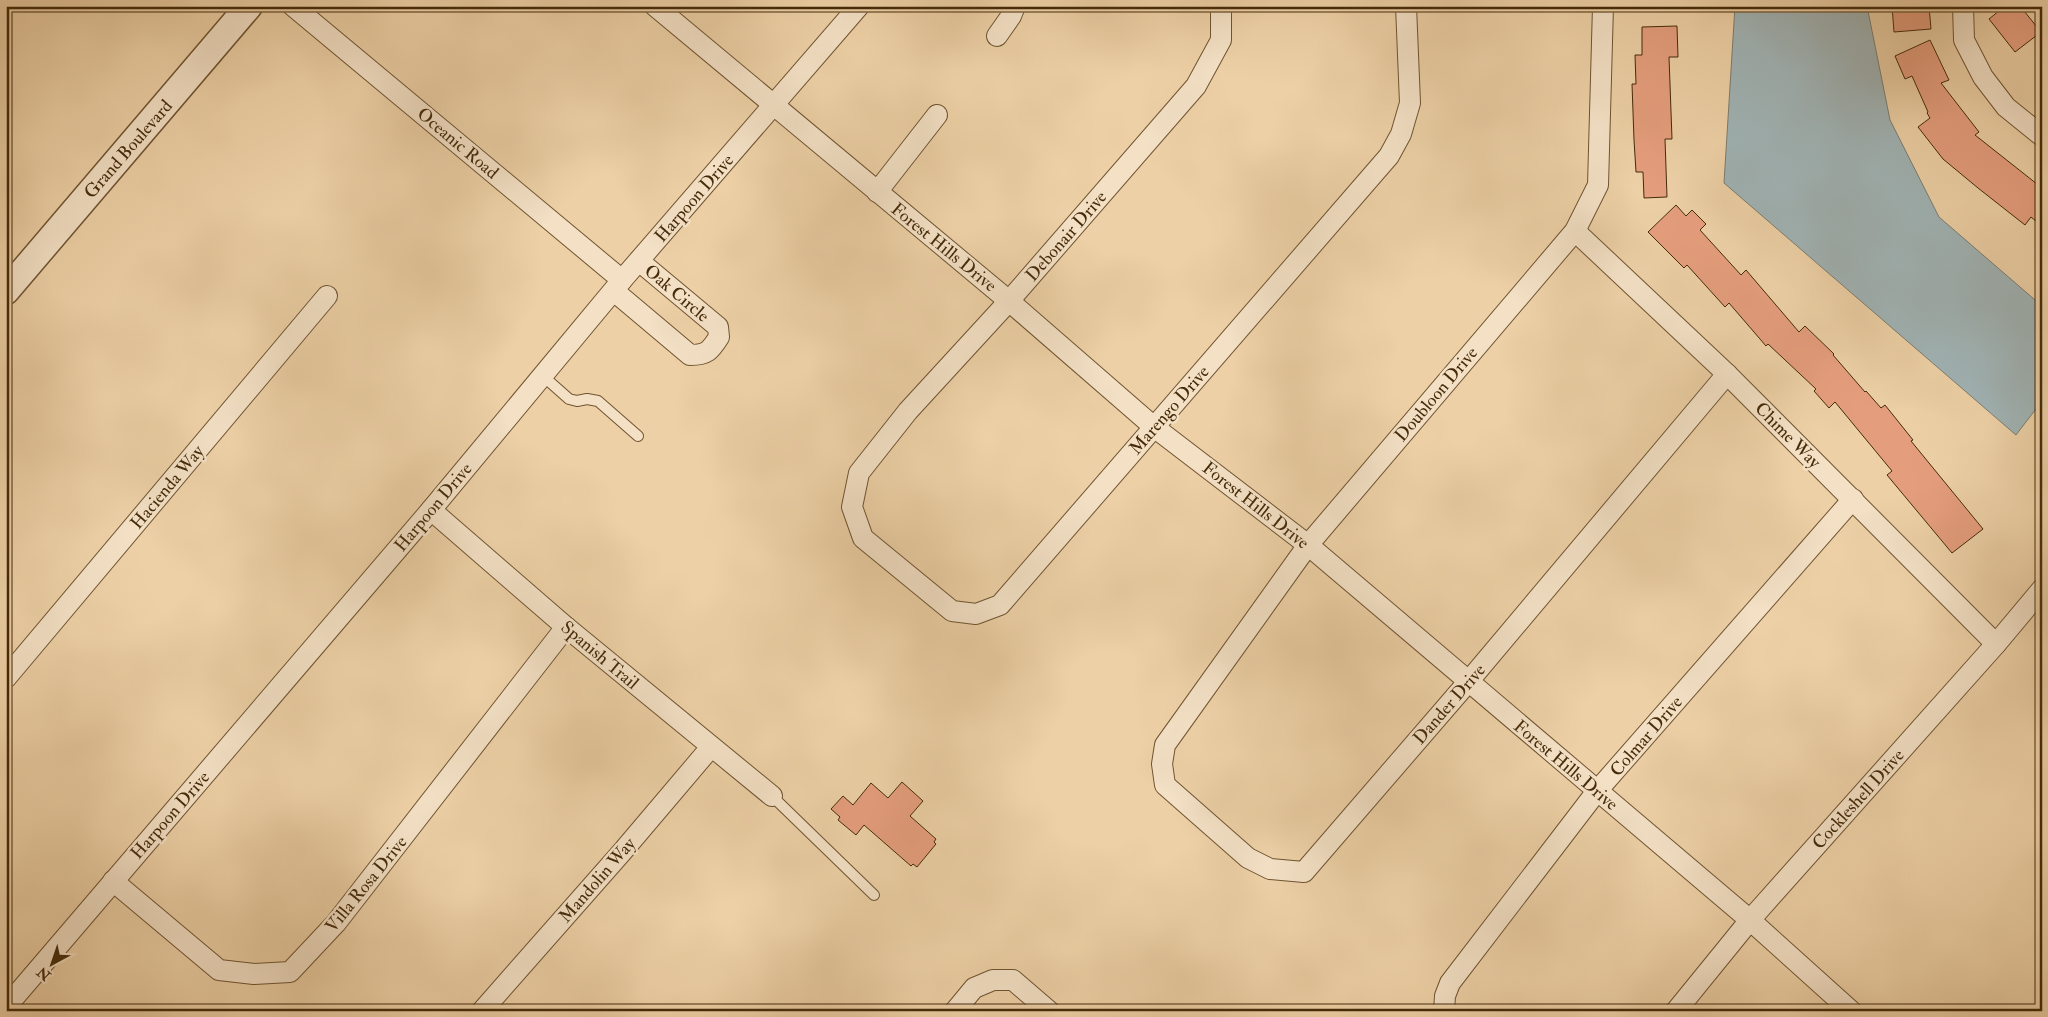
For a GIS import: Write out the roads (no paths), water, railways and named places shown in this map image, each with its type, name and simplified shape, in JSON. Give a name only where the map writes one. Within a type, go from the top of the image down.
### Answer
[{"type":"street","name":"Grand Boulevard","points":[[6,291],[250,6]]},
{"type":"street","name":"Oceanic Road","points":[[293,6],[618,286]]},
{"type":"street","name":"Forest Hills Drive","points":[[655,6],[1009,301],[1154,427],[1308,545],[1750,920],[1850,1011]]},
{"type":"street","name":"Harpoon Drive","points":[[6,1007],[431,510],[639,261],[859,6]]},
{"type":"street","points":[[997,36],[1011,16],[1014,6]]},
{"type":"street","name":"Debonair Drive","points":[[858,472],[908,411],[1009,301],[1196,86],[1220,40],[1221,6]]},
{"type":"street","name":"Marengo Drive","points":[[858,472],[852,507],[863,538],[952,611],[976,614],[1000,605],[1389,156],[1401,134],[1410,103],[1406,6]]},
{"type":"street","name":"Doubloon Drive","points":[[1165,745],[1308,545],[1575,231],[1598,185],[1603,6]]},
{"type":"street","points":[[1963,6],[1964,40],[1983,77],[2006,106],[2042,136]]},
{"type":"street","points":[[877,192],[937,115]]},
{"type":"street","name":"Chime Way","points":[[1575,231],[1727,374],[1996,644]]},
{"type":"street","name":"Oak Circle","points":[[618,286],[690,355],[702,355],[711,349],[719,337],[718,327],[639,261]]},
{"type":"street","name":"Hacienda Way","points":[[6,678],[327,296]]},
{"type":"street","name":"Dander Drive","points":[[1165,745],[1162,764],[1165,785],[1248,858],[1270,869],[1304,872],[1468,682],[1727,374]]},
{"type":"street","name":"Colmar Drive","points":[[1444,1011],[1445,996],[1450,983],[1598,791],[1853,499]]},
{"type":"street","name":"Spanish Trail","points":[[431,510],[566,627],[772,796]]},
{"type":"street","name":"Cockleshell Drive","points":[[1676,1011],[1750,920],[1996,644],[2042,589]]},
{"type":"street","name":"Villa Rosa Drive","points":[[113,881],[219,970],[254,974],[290,972],[336,923],[566,627]]},
{"type":"street","name":"Mandolin Way","points":[[482,1011],[622,852],[710,747]]},
{"type":"street","points":[[955,1011],[974,988],[993,980],[1013,980],[1050,1011]]},
{"type":"lane","points":[[543,376],[570,399],[598,401],[638,436]]},
{"type":"lane","points":[[772,796],[874,894]]}]
